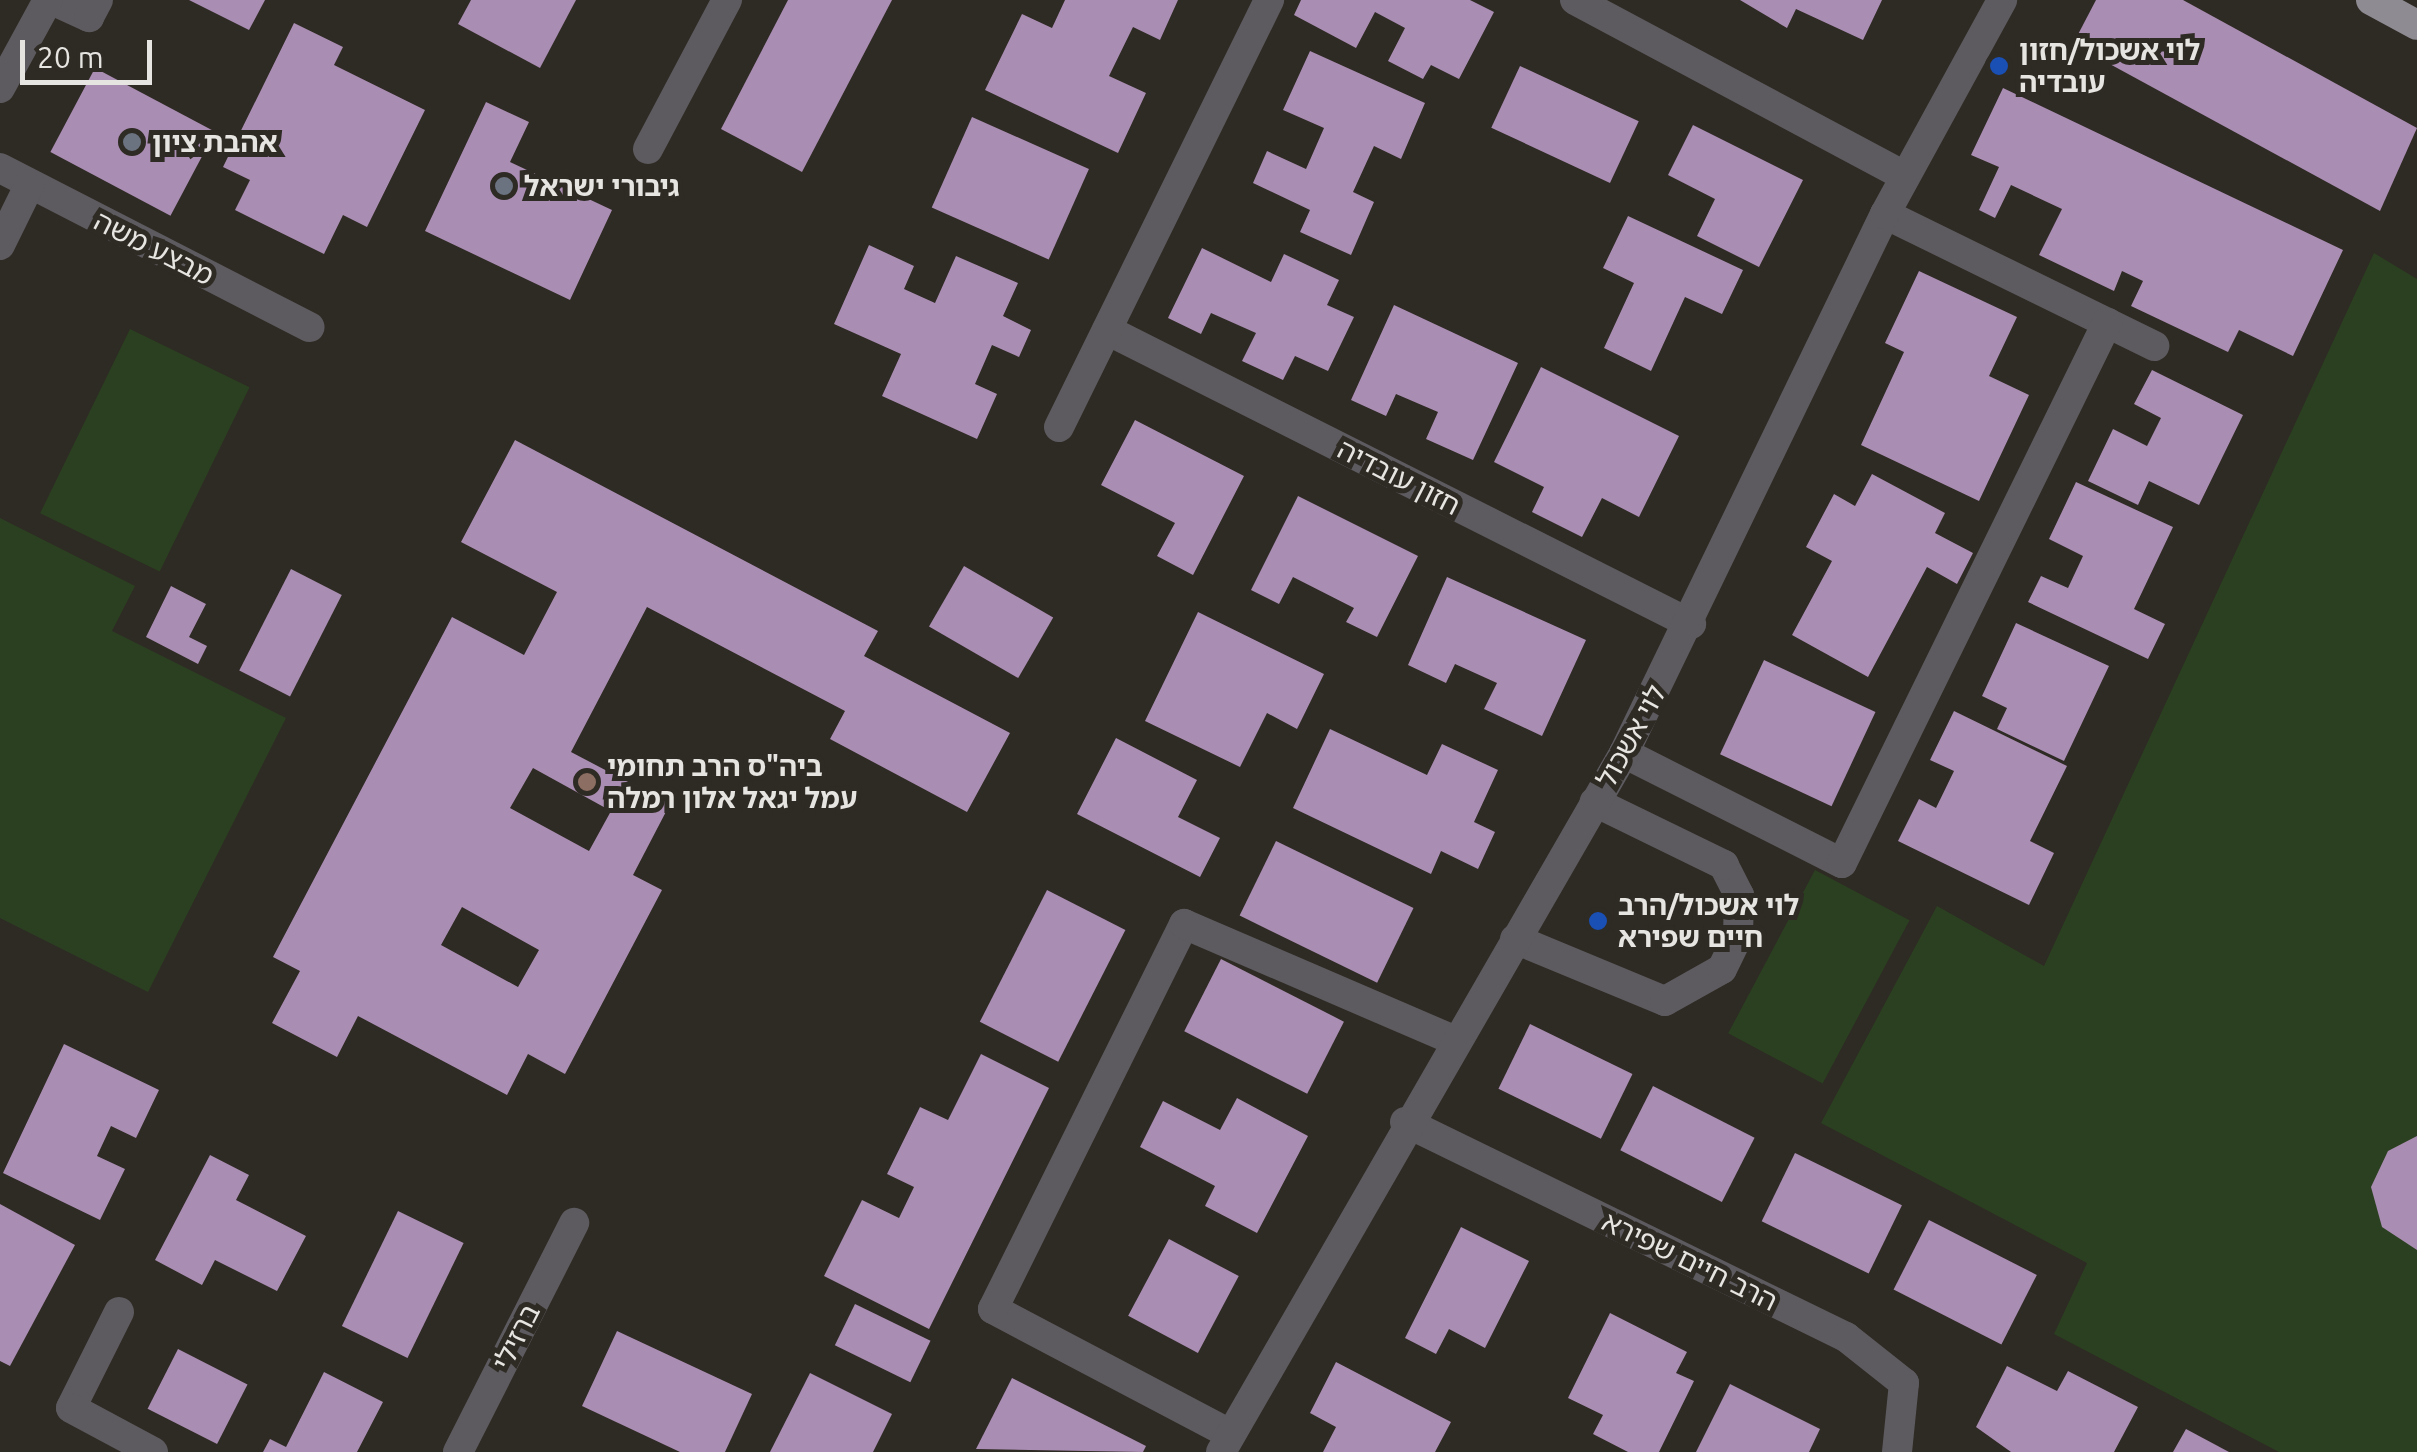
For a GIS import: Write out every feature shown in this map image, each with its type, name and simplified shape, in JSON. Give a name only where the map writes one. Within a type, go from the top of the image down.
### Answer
[{"type":"main road","points":[[2371,0],[2417,25]]},
{"type":"street","points":[[0,88],[50,0],[89,17],[98,0]]},
{"type":"street","points":[[648,149],[727,0]]},
{"type":"street","points":[[1059,427],[1269,0]]},
{"type":"street","points":[[1576,0],[1906,176]]},
{"type":"street","name":"לוי אשכול","points":[[1226,1443],[1406,1122],[1624,752],[1691,624],[1885,214],[2002,0]]},
{"type":"street","name":"מבצע משה","points":[[0,168],[309,327]]},
{"type":"street","points":[[0,246],[30,184]]},
{"type":"street","points":[[1885,214],[2154,346]]},
{"type":"street","points":[[1624,752],[1842,863],[2107,323]]},
{"type":"street","name":"חזון עובדיה","points":[[1107,330],[1691,624]]},
{"type":"street","points":[[1515,938],[1665,1001],[1722,970],[1739,922],[1739,896],[1724,865],[1594,802]]},
{"type":"street","points":[[1226,1443],[993,1309],[1184,924],[1456,1041]]},
{"type":"street","name":"הרב חיים שפירא","points":[[1406,1122],[1846,1337],[1904,1384],[1897,1452]]},
{"type":"street","name":"ברזילי","points":[[458,1452],[574,1223]]},
{"type":"street","points":[[120,1312],[71,1408],[153,1452]]},
{"type":"green space","points":[[2374,253],[2417,279],[2417,1452],[2279,1452],[2054,1334],[2087,1263],[1821,1123],[1937,906],[2044,966]]},
{"type":"green space","points":[[130,329],[250,387],[160,572],[40,513]]},
{"type":"green space","points":[[0,518],[135,586],[112,631],[286,718],[148,992],[0,918]]},
{"type":"green space","points":[[1815,870],[1909,920],[1823,1084],[1728,1033]]},
{"type":"building","points":[[189,0],[265,0],[249,30]]},
{"type":"building","points":[[471,0],[576,0],[540,68],[458,24]]},
{"type":"building","points":[[788,0],[892,0],[802,172],[721,129]]},
{"type":"building","points":[[1065,0],[1178,0],[1160,40],[1133,27],[1109,76],[1146,93],[1118,153],[985,90],[1022,14],[1052,28]]},
{"type":"building","points":[[1301,0],[1470,0],[1494,12],[1459,79],[1431,65],[1423,79],[1388,61],[1405,28],[1375,12],[1356,48],[1294,15]]},
{"type":"building","points":[[1740,0],[1882,0],[1863,40],[1796,9],[1787,28]]},
{"type":"building","points":[[2096,0],[2183,0],[2417,128],[2380,211],[2073,44]]},
{"type":"building","points":[[294,23],[343,47],[334,65],[425,110],[367,227],[343,215],[324,254],[235,210],[250,180],[223,167]]},
{"type":"building","points":[[1310,51],[1425,103],[1401,159],[1374,146],[1353,192],[1374,202],[1351,255],[1300,232],[1310,210],[1253,183],[1267,151],[1306,169],[1324,128],[1283,110]]},
{"type":"building","points":[[1520,66],[1639,121],[1610,183],[1491,128]]},
{"type":"building","name":"אהבת ציון","points":[[95,68],[215,132],[170,216],[50,152]]},
{"type":"building","points":[[2003,88],[2343,250],[2293,356],[2239,330],[2228,352],[2131,306],[2143,281],[2122,271],[2114,291],[2039,255],[2062,209],[2011,185],[1995,218],[1979,210],[1999,167],[1971,155]]},
{"type":"building","name":"גיבורי ישראל","points":[[486,102],[529,122],[510,162],[612,210],[570,300],[425,231]]},
{"type":"building","points":[[972,117],[1089,169],[1049,260],[932,207]]},
{"type":"building","points":[[1693,125],[1803,180],[1759,267],[1697,236],[1715,199],[1668,175]]},
{"type":"building","points":[[1628,216],[1743,270],[1722,314],[1685,297],[1651,371],[1604,348],[1634,283],[1603,268]]},
{"type":"building","points":[[869,245],[914,266],[904,289],[935,303],[956,256],[1018,283],[1003,316],[1031,330],[1019,357],[992,345],[975,384],[997,394],[977,439],[882,396],[901,354],[834,324]]},
{"type":"building","points":[[1202,248],[1271,282],[1284,254],[1339,280],[1327,305],[1354,317],[1328,371],[1295,356],[1283,380],[1242,361],[1256,333],[1211,313],[1201,334],[1168,318]]},
{"type":"building","points":[[1919,271],[2017,317],[1989,376],[2029,395],[1979,501],[1861,445],[1904,352],[1885,343]]},
{"type":"building","points":[[1394,305],[1518,363],[1473,460],[1426,439],[1438,412],[1396,394],[1386,416],[1351,400]]},
{"type":"building","points":[[1541,367],[1679,436],[1639,517],[1602,498],[1582,537],[1532,512],[1544,487],[1494,462]]},
{"type":"building","points":[[2152,370],[2243,415],[2199,505],[2149,481],[2138,505],[2088,481],[2113,429],[2147,446],[2161,418],[2134,404]]},
{"type":"building","points":[[1135,420],[1244,476],[1193,575],[1157,556],[1175,523],[1101,485]]},
{"type":"building","points":[[515,440],[878,631],[864,656],[1010,733],[967,812],[830,739],[845,711],[647,607],[571,752],[670,804],[633,875],[662,890],[565,1074],[528,1054],[507,1095],[358,1016],[337,1057],[272,1023],[300,971],[273,957],[452,617],[524,655],[557,592],[461,542]],"holes":[[[533,768],[611,811],[589,851],[510,808]],[[462,907],[539,950],[518,987],[441,945]]]},
{"type":"building","points":[[1872,474],[1945,513],[1935,533],[1973,553],[1957,584],[1927,567],[1868,677],[1792,635],[1832,561],[1806,547],[1834,494],[1855,506]]},
{"type":"building","points":[[2076,482],[2173,527],[2134,609],[2165,624],[2148,659],[2028,602],[2041,576],[2068,588],[2083,556],[2049,539]]},
{"type":"building","points":[[1298,496],[1418,556],[1377,637],[1346,622],[1354,608],[1293,577],[1279,604],[1251,590]]},
{"type":"building","points":[[964,566],[1053,618],[1018,678],[929,627]]},
{"type":"building","points":[[291,569],[342,595],[290,696],[239,671]]},
{"type":"building","points":[[1447,577],[1586,640],[1542,736],[1484,709],[1497,683],[1455,664],[1446,683],[1408,665]]},
{"type":"building","points":[[171,586],[206,604],[189,637],[207,646],[198,664],[146,637]]},
{"type":"building","points":[[1198,612],[1324,674],[1297,729],[1267,713],[1240,767],[1145,721]]},
{"type":"building","points":[[2016,623],[2109,666],[2064,761],[1997,729],[2007,708],[1982,696]]},
{"type":"building","points":[[1764,660],[1875,712],[1832,806],[1720,754]]},
{"type":"building","points":[[1954,711],[2067,766],[2030,841],[2054,853],[2029,905],[1898,841],[1919,799],[1936,808],[1954,771],[1930,760]]},
{"type":"building","points":[[1330,729],[1427,775],[1442,744],[1498,770],[1474,822],[1495,832],[1478,869],[1441,851],[1431,874],[1293,808]]},
{"type":"building","points":[[1116,738],[1197,780],[1178,817],[1220,838],[1200,877],[1077,814]]},
{"type":"building","points":[[1276,841],[1414,908],[1377,983],[1240,916]]},
{"type":"building","points":[[1047,890],[1125,930],[1058,1062],[980,1022]]},
{"type":"building","points":[[1221,959],[1344,1022],[1307,1094],[1184,1031]]},
{"type":"building","points":[[1530,1024],[1632,1074],[1601,1139],[1498,1089]]},
{"type":"building","points":[[64,1044],[159,1090],[136,1138],[111,1126],[97,1156],[125,1169],[100,1220],[3,1173]]},
{"type":"building","points":[[981,1054],[1049,1088],[929,1329],[824,1276],[862,1200],[899,1218],[914,1187],[887,1174],[920,1107],[948,1120]]},
{"type":"building","points":[[1653,1086],[1755,1138],[1722,1202],[1620,1150]]},
{"type":"building","points":[[1237,1098],[1308,1136],[1257,1233],[1205,1206],[1215,1186],[1140,1147],[1163,1101],[1220,1130]]},
{"type":"building","points":[[2417,1136],[2417,1250],[2382,1227],[2371,1187],[2388,1151]]},
{"type":"building","points":[[1795,1153],[1902,1205],[1869,1273],[1762,1221]]},
{"type":"building","points":[[210,1155],[249,1175],[236,1200],[306,1236],[277,1291],[215,1260],[202,1285],[155,1260]]},
{"type":"building","points":[[0,1204],[75,1245],[10,1366],[0,1361]]},
{"type":"building","points":[[398,1211],[464,1243],[408,1358],[342,1326]]},
{"type":"building","points":[[1929,1220],[2037,1275],[2001,1344],[1894,1289]]},
{"type":"building","points":[[1461,1227],[1529,1261],[1485,1348],[1449,1329],[1436,1354],[1405,1338]]},
{"type":"building","points":[[1169,1239],[1239,1276],[1198,1353],[1128,1316]]},
{"type":"building","points":[[855,1304],[930,1341],[910,1382],[835,1345]]},
{"type":"building","points":[[1610,1313],[1687,1352],[1676,1373],[1694,1381],[1659,1452],[1628,1452],[1593,1434],[1603,1415],[1568,1398]]},
{"type":"building","points":[[617,1331],[752,1394],[725,1452],[680,1452],[582,1406]]},
{"type":"building","points":[[178,1349],[247,1384],[217,1444],[148,1409]]},
{"type":"building","points":[[1336,1362],[1451,1422],[1435,1452],[1323,1452],[1336,1427],[1310,1413]]},
{"type":"building","points":[[2007,1366],[2057,1391],[2068,1371],[2138,1407],[2114,1452],[2011,1452],[1976,1427]]},
{"type":"building","points":[[324,1372],[383,1402],[357,1452],[263,1452],[270,1439],[286,1447]]},
{"type":"building","points":[[810,1373],[892,1414],[873,1452],[770,1452]]},
{"type":"building","points":[[1012,1378],[1146,1446],[1143,1452],[976,1449]]},
{"type":"building","points":[[1730,1384],[1820,1429],[1809,1452],[1696,1452]]},
{"type":"building","points":[[2186,1429],[2229,1452],[2173,1452]]},
{"type":"place","name":"לוי אשכול/חזון עובדיה","points":[[1999,66]]},
{"type":"place","name":"אהבת ציון","points":[[132,142]]},
{"type":"place","name":"גיבורי ישראל","points":[[504,186]]},
{"type":"place","name":"ביה\"ס הרב תחומי עמל יגאל אלון רמלה","points":[[587,782]]},
{"type":"place","name":"לוי אשכול/הרב חיים שפירא","points":[[1598,921]]}]
